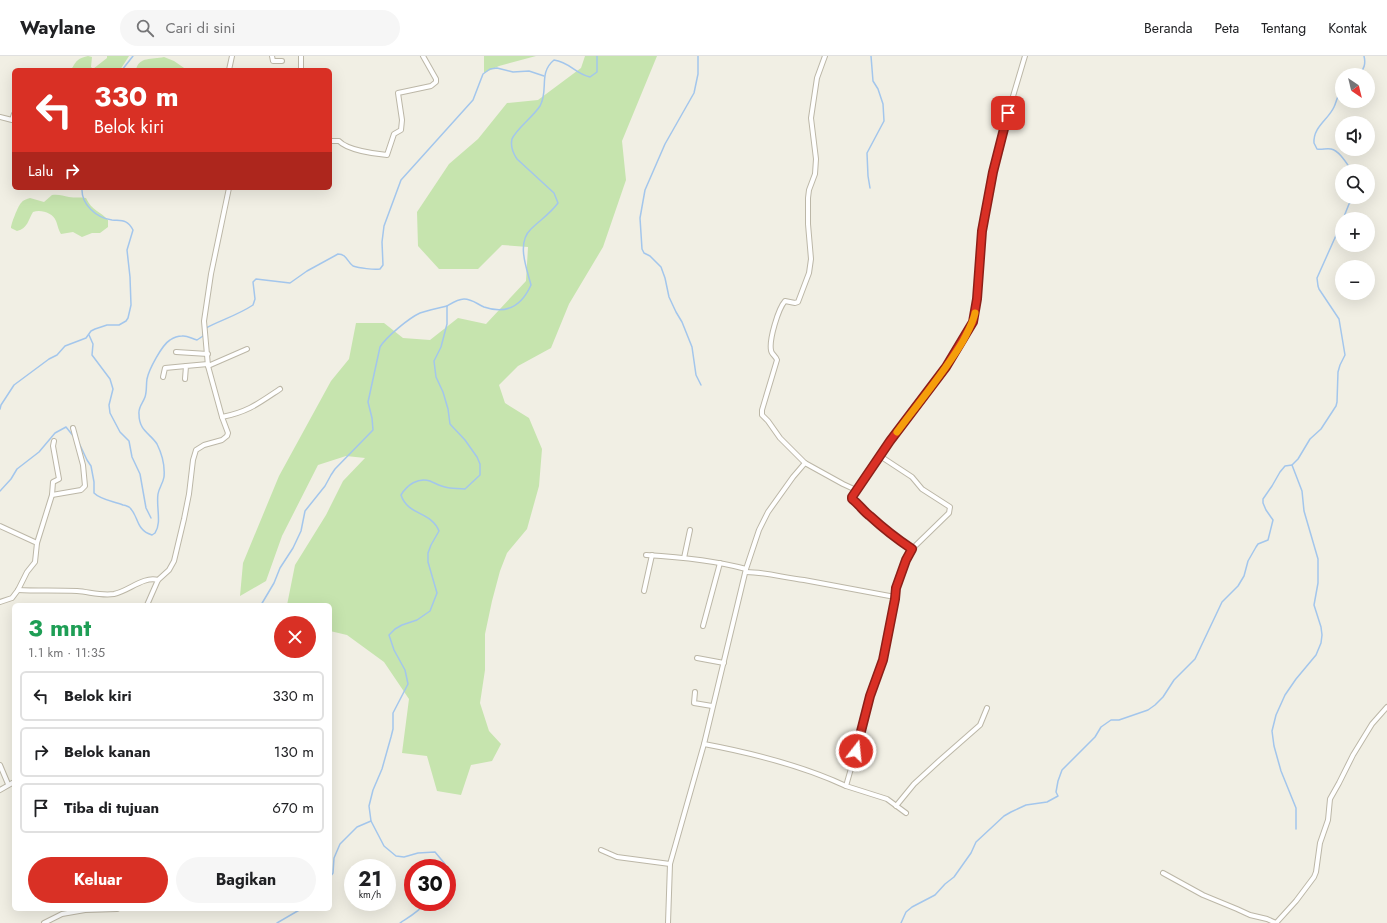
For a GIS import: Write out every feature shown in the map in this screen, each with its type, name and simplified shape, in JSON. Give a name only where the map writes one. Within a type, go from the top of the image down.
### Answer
[{"type":"street","points":[[229,68],[232,56]]},
{"type":"street","points":[[272,56],[273,61],[282,61]]},
{"type":"street","points":[[301,56],[301,68]]},
{"type":"street","points":[[332,141],[339,141],[342,144],[364,152],[387,155],[394,134],[401,130],[402,120],[398,94],[430,86],[436,82],[436,78],[423,56]]},
{"type":"street","points":[[825,56],[817,78],[811,118],[816,159],[815,174],[808,198],[811,259],[810,268],[798,302],[785,301],[779,312],[770,349],[777,360],[762,410],[762,415],[780,438],[805,463],[856,490]]},
{"type":"street","points":[[912,549],[887,531],[852,499],[856,490],[890,441],[946,367],[973,322],[977,299],[982,231],[989,194],[1008,113],[1025,56]]},
{"type":"street","points":[[0,117],[12,120]]},
{"type":"street","points":[[148,603],[158,580],[169,570],[174,562],[188,500],[196,450],[204,445],[218,442],[227,436],[228,433],[222,417],[208,365],[204,321],[211,274],[229,190]]},
{"type":"street","points":[[163,377],[165,368],[208,365],[247,349]]},
{"type":"street","points":[[176,352],[208,354]]},
{"type":"street","points":[[185,379],[186,366]]},
{"type":"street","points":[[222,417],[235,415],[255,406],[280,388]]},
{"type":"street","points":[[52,495],[81,490],[85,486],[83,465],[73,428]]},
{"type":"street","points":[[0,602],[12,598],[27,572],[34,565],[37,543],[52,495],[53,482],[59,478],[53,446],[54,441]]},
{"type":"street","points":[[846,786],[870,696],[883,660],[898,582],[906,560],[912,549],[949,513],[950,507],[922,489],[912,478],[880,456]]},
{"type":"street","points":[[668,923],[670,864],[704,744],[746,570],[759,530],[768,512],[805,463]]},
{"type":"street","points":[[0,526],[37,543]]},
{"type":"street","points":[[684,558],[690,530]]},
{"type":"street","points":[[646,555],[720,563],[792,579],[895,597]]},
{"type":"street","points":[[644,591],[652,556]]},
{"type":"street","points":[[703,626],[720,563]]},
{"type":"street","points":[[18,590],[78,591],[95,595],[122,592],[152,578],[158,580]]},
{"type":"street","points":[[697,658],[724,663]]},
{"type":"street","points":[[695,692],[694,704],[712,706]]},
{"type":"street","points":[[1163,873],[1203,896],[1250,915],[1276,923],[1296,902],[1314,877],[1320,843],[1328,820],[1330,799],[1340,783],[1353,755],[1372,724],[1387,706]]},
{"type":"street","points":[[896,806],[914,784],[980,725],[986,708]]},
{"type":"street","points":[[704,744],[730,748],[816,773],[846,786],[887,799],[906,813]]},
{"type":"street","points":[[0,765],[8,784]]},
{"type":"street","points":[[0,790],[12,783]]},
{"type":"street","points":[[602,850],[617,857],[670,864]]},
{"type":"street","points":[[58,911],[59,915]]},
{"type":"street","points":[[44,923],[59,915],[80,911]]},
{"type":"green space","points":[[88,56],[92,57],[92,68],[72,68],[78,60]]},
{"type":"green space","points":[[107,56],[129,56],[121,68],[94,68],[107,58]]},
{"type":"green space","points":[[484,56],[536,56],[499,66],[484,73]]},
{"type":"green space","points":[[585,56],[657,56],[622,141],[626,180],[603,247],[569,304],[551,348],[518,366],[499,385],[505,403],[529,418],[542,449],[539,486],[527,529],[507,553],[500,571],[485,634],[485,670],[480,703],[489,731],[501,744],[492,761],[471,765],[461,795],[437,791],[427,756],[402,753],[409,699],[384,662],[347,635],[332,631],[332,603],[287,603],[295,565],[326,515],[343,481],[365,458],[346,456],[318,465],[282,536],[266,581],[240,596],[243,563],[279,476],[331,381],[349,359],[356,323],[384,323],[403,338],[430,340],[458,318],[486,324],[526,281],[528,247],[502,245],[478,269],[439,269],[418,246],[417,212],[449,164],[478,139],[507,103],[538,100],[581,68]]},
{"type":"green space","points":[[164,57],[174,61],[184,68],[137,68],[140,62],[147,59]]},
{"type":"green space","points":[[52,195],[86,198],[93,208],[108,220],[108,227],[100,233],[92,233],[82,237],[73,232],[61,234],[56,221],[50,214],[36,211],[33,212],[26,226],[21,230],[17,231],[11,228],[17,211],[23,201],[30,198],[44,202]]},
{"type":"waterway","points":[[124,68],[133,56]]},
{"type":"waterway","points":[[441,859],[435,852],[418,853],[404,857],[396,856],[384,846],[371,821],[369,806],[391,737],[393,729],[393,713],[408,684],[405,670],[394,650],[389,635],[395,629],[417,620],[430,611],[437,593],[428,562],[428,553],[439,531],[431,520],[409,507],[404,502],[401,495],[406,488],[421,480],[430,481],[447,488],[465,489],[480,475],[480,464],[477,457],[465,440],[450,424],[448,409],[443,392],[436,377],[434,361],[441,347],[447,324],[447,306],[457,300],[464,299],[492,309],[507,309],[518,303],[527,292],[531,285],[525,264],[523,249],[524,241],[531,229],[558,203],[554,193],[517,159],[512,150],[512,139],[517,131],[540,106],[543,100],[546,70],[554,60],[560,61],[590,77],[597,72],[597,56]]},
{"type":"waterway","points":[[698,56],[698,74],[694,93],[665,144],[645,190],[640,218],[642,249],[644,253],[650,256],[661,267],[669,297],[682,322],[692,347],[696,375],[701,385]]},
{"type":"waterway","points":[[870,188],[867,153],[884,121],[883,104],[878,89],[873,81],[871,56]]},
{"type":"waterway","points":[[1363,68],[1365,62],[1364,56]]},
{"type":"waterway","points":[[206,328],[253,305],[255,299],[253,282],[256,279],[290,283],[307,271],[338,254],[343,255],[353,266],[366,269],[380,269],[383,265],[382,242],[384,226],[401,180],[473,100],[483,74],[490,69],[497,68],[513,72],[529,71],[544,76]]},
{"type":"waterway","points":[[1335,105],[1318,128],[1314,137],[1314,143],[1317,149],[1334,150],[1347,164]]},
{"type":"waterway","points":[[0,409],[14,385],[49,359],[57,355],[65,346],[86,338],[91,331],[95,329],[107,325],[119,325],[128,318],[131,305],[127,250],[133,230],[126,222],[106,219],[95,213],[87,205],[82,194],[82,190]]},
{"type":"waterway","points":[[1346,212],[1349,204]]},
{"type":"waterway","points":[[901,923],[906,912],[912,907],[935,895],[954,877],[971,853],[976,842],[1004,816],[1026,805],[1047,802],[1058,796],[1056,792],[1062,770],[1095,737],[1101,727],[1111,720],[1119,720],[1148,710],[1155,705],[1163,697],[1174,680],[1195,659],[1222,602],[1238,586],[1244,576],[1248,561],[1258,544],[1268,540],[1273,520],[1266,510],[1263,499],[1280,472],[1285,466],[1292,465],[1298,459],[1310,439],[1321,429],[1336,406],[1338,372],[1345,355],[1339,319],[1319,289],[1317,278],[1335,238]]},
{"type":"waterway","points":[[262,603],[301,531],[305,511],[325,486],[335,469],[373,430],[368,402],[380,347],[392,333],[415,315],[447,306]]},
{"type":"waterway","points":[[79,443],[91,466],[94,482],[94,493],[104,499],[129,507],[143,530],[152,535],[155,533],[158,525],[158,494],[164,477],[164,464],[157,444],[145,431],[139,420],[139,409],[146,395],[147,379],[150,369],[163,347],[170,340],[176,337],[186,336],[197,340],[203,336],[203,333]]},
{"type":"waterway","points":[[89,335],[93,344],[92,355],[110,379],[113,389],[109,405],[110,413],[120,432],[129,441],[132,457],[140,474],[146,508],[151,518]]},
{"type":"waterway","points":[[0,491],[11,479],[17,469],[39,452],[55,433],[66,427],[74,437]]},
{"type":"waterway","points":[[1292,465],[1302,491],[1304,511],[1318,559],[1318,583],[1314,605],[1322,635],[1321,643],[1316,655],[1285,695],[1276,715],[1272,731],[1274,746],[1281,771],[1296,808],[1296,829]]},
{"type":"waterway","points":[[332,874],[334,858],[340,844],[357,827],[371,821]]},
{"type":"waterway","points":[[277,923],[298,911]]},
{"type":"waterway","points":[[400,923],[418,911]]},
{"type":"slow traffic","points":[[897,432],[946,367],[973,322],[975,313]]},
{"type":"route","points":[[856,751],[870,696],[883,660],[896,588],[908,555],[912,549],[868,515],[858,503],[852,499],[852,497],[890,441],[946,367],[973,322],[977,299],[982,231],[993,172],[1008,113]]}]
